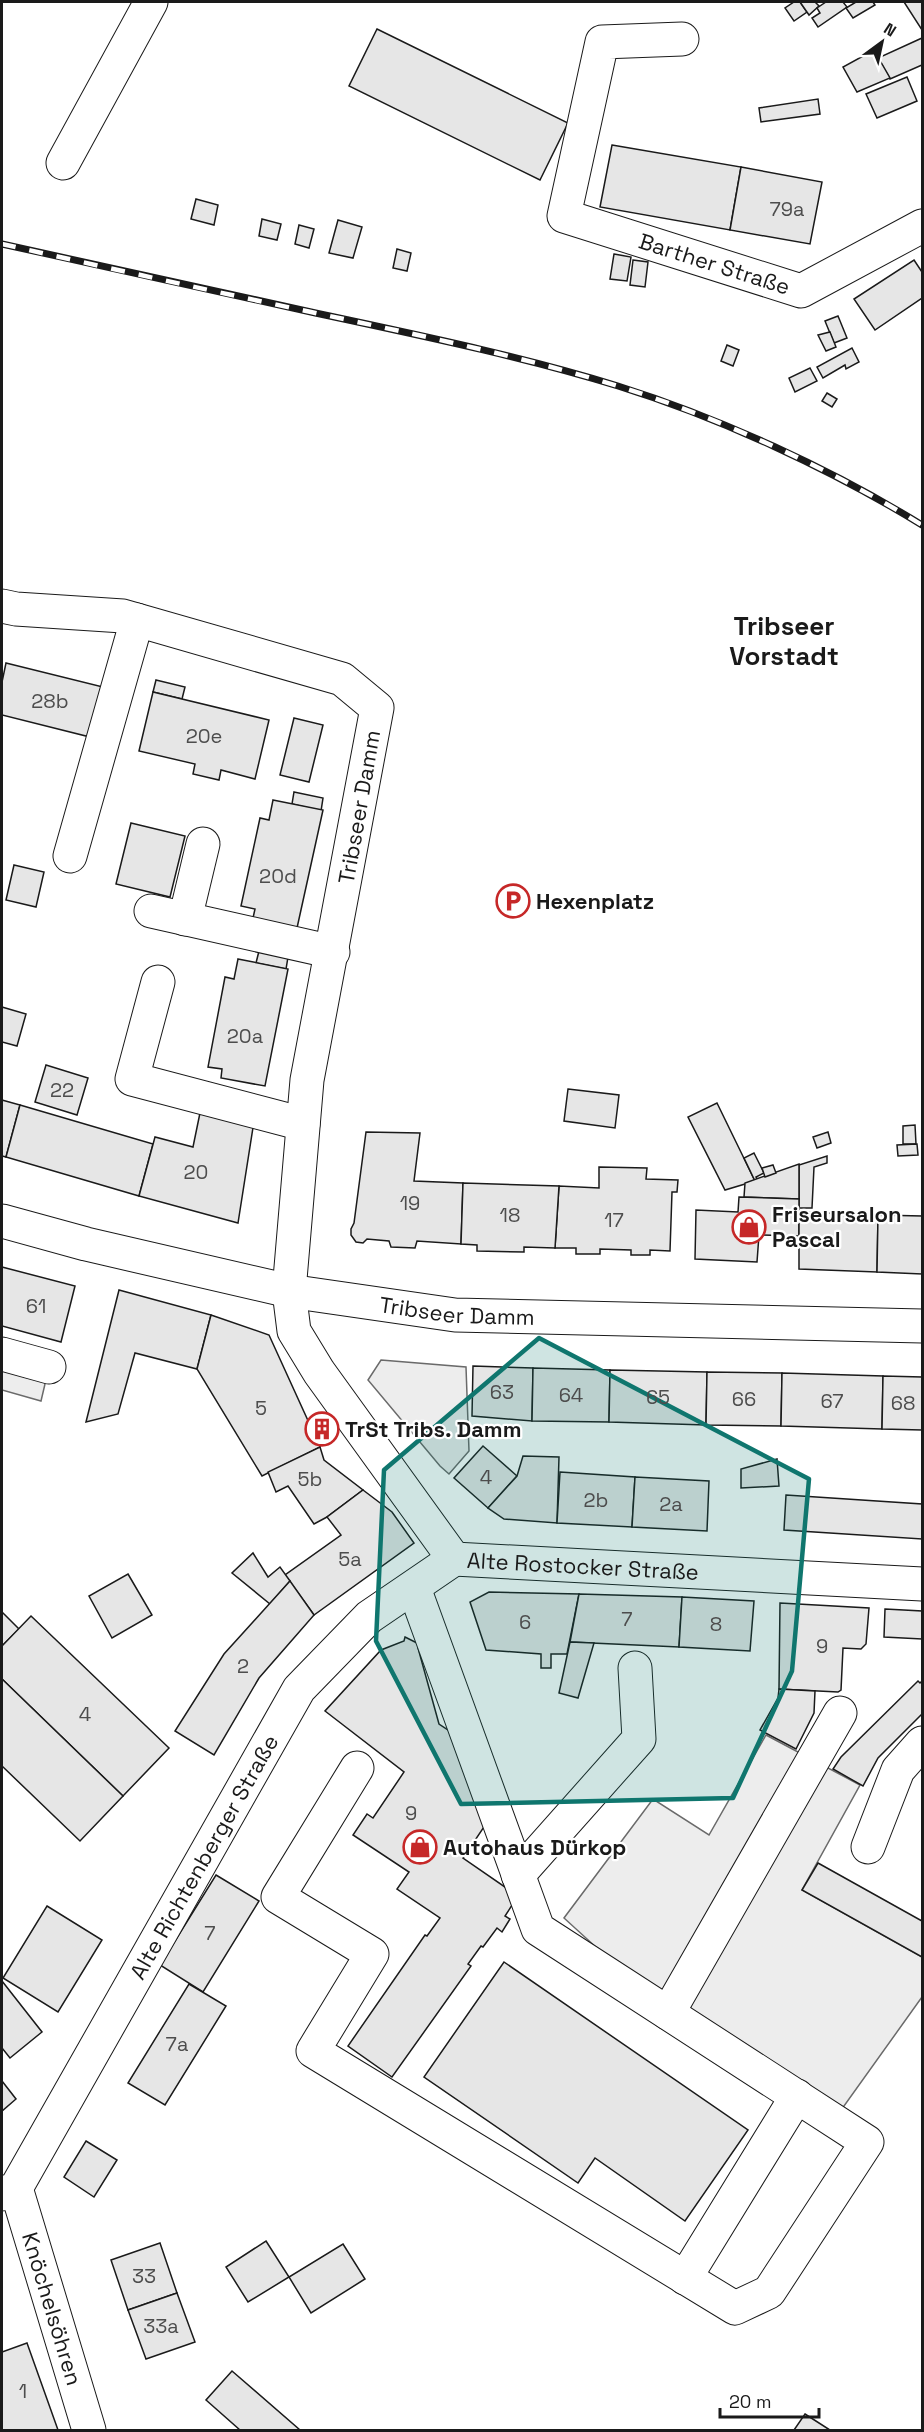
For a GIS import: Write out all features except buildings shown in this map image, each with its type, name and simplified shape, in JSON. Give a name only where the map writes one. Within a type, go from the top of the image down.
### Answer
[{"type":"street","points":[[63,163],[151,2]]},
{"type":"street","name":"Barther Straße","points":[[682,39],[602,42],[564,216],[801,291],[922,226]]},
{"type":"street","name":"Tribseer Damm","points":[[2,606],[16,609],[123,616],[342,679],[377,708],[333,952],[307,1080],[290,1276]]},
{"type":"street","points":[[70,856],[137,620]]},
{"type":"street","points":[[185,920],[203,844]]},
{"type":"street","points":[[150,911],[333,952]]},
{"type":"street","points":[[158,982],[132,1079],[303,1124]]},
{"type":"street","name":"Tribseer Damm","points":[[2,1221],[86,1244],[290,1276],[455,1315],[922,1326]]},
{"type":"street","name":"Alte Rostocker Straße","points":[[290,1276],[294,1331],[319,1372],[454,1559],[922,1584]]},
{"type":"street","points":[[2,1354],[49,1367]]},
{"type":"street","name":"Alte Richtenberger Straße","points":[[9,2191],[299,1689],[369,1617],[454,1559]]},
{"type":"street","points":[[357,1768],[278,1897],[372,1954],[313,2051],[735,2308],[769,2292],[867,2142],[538,1929],[414,1588]]},
{"type":"street","points":[[518,1875],[639,1739],[635,1668]]},
{"type":"street","points":[[668,2013],[840,1713]]},
{"type":"street","points":[[868,1847],[898,1770],[922,1743]]},
{"type":"street","points":[[685,2278],[797,2096]]},
{"type":"street","name":"Knöchelsöhren","points":[[9,2191],[89,2430]]},
{"type":"highlighted area","points":[[539,1338],[809,1479],[792,1671],[733,1798],[461,1804],[376,1641],[384,1470]]},
{"type":"shaded area","points":[[2,1354],[49,1367],[41,1401],[2,1390]]},
{"type":"shaded area","points":[[381,1360],[466,1367],[469,1451],[449,1474],[368,1380]]},
{"type":"shaded area","points":[[766,1735],[860,1785],[802,1890],[922,1957],[922,1997],[834,2120],[668,2013],[564,1918],[653,1799],[709,1835]]},
{"type":"railway","points":[[2,244],[465,346],[542,364],[618,386],[696,413],[774,446],[850,484],[922,525]]},
{"type":"place","name":"Hexenplatz","points":[[513,901]]},
{"type":"place","name":"Friseursalon Pascal","points":[[749,1227]]},
{"type":"place","name":"TrSt Tribs. Damm","points":[[322,1429]]},
{"type":"place","name":"Autohaus Dürkop","points":[[420,1847]]},
{"type":"district","name":"Tribseer Vorstadt","points":[[784,641]]}]
